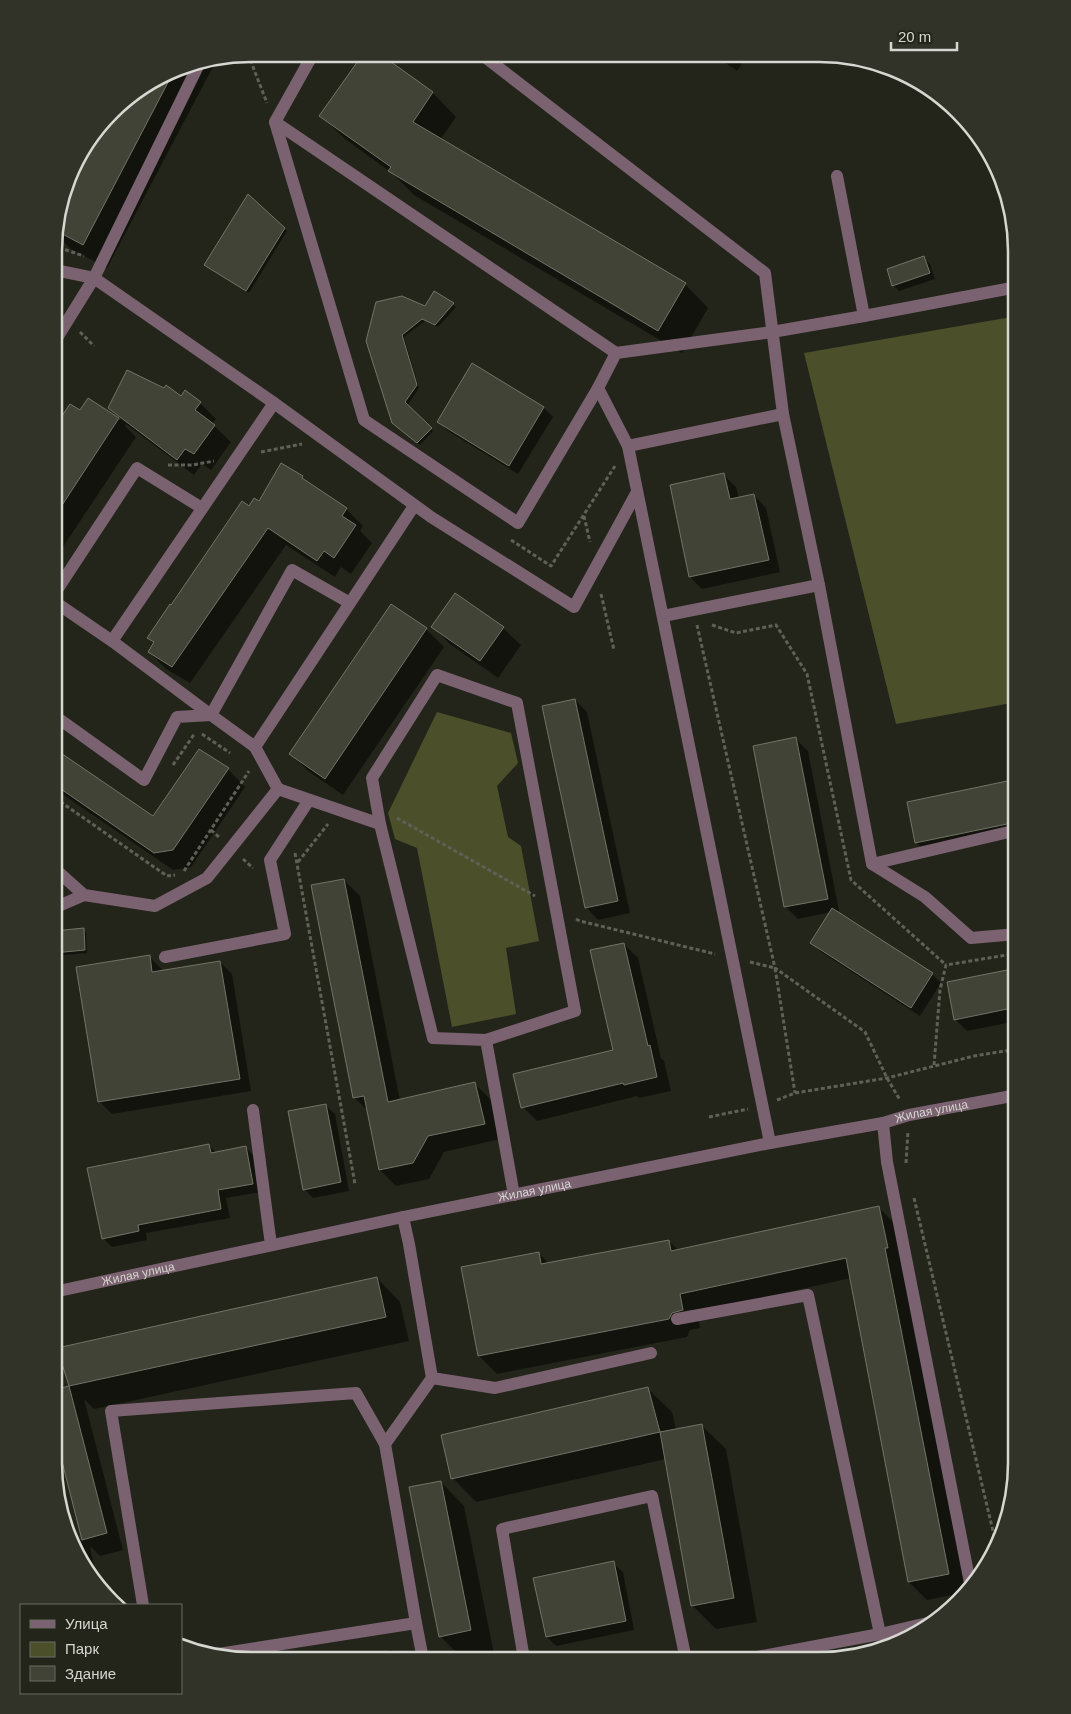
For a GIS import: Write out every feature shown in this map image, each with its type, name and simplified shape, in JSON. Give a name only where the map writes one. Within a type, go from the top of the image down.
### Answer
[{"type":"street","points":[[308,63],[275,122],[364,420],[518,523],[598,388],[616,353]]},
{"type":"street","points":[[493,63],[765,273],[783,414],[819,585],[872,864],[925,897],[971,938],[1008,935]]},
{"type":"street","points":[[62,330],[94,278],[195,72]]},
{"type":"street","points":[[275,122],[616,353],[772,332],[1008,289]]},
{"type":"street","points":[[837,176],[864,316]]},
{"type":"street","points":[[62,271],[94,278],[274,403],[414,506],[574,607],[637,492]]},
{"type":"street","points":[[598,388],[628,446],[770,1143]]},
{"type":"street","points":[[112,641],[274,403]]},
{"type":"street","points":[[628,446],[783,414]]},
{"type":"street","points":[[62,582],[137,468],[202,508]]},
{"type":"street","points":[[255,747],[414,506]]},
{"type":"street","points":[[211,715],[292,570],[350,603]]},
{"type":"street","points":[[663,616],[819,585]]},
{"type":"street","points":[[62,607],[112,641],[255,747],[278,789],[380,824]]},
{"type":"street","points":[[437,675],[517,703],[575,1011],[486,1040],[433,1038],[380,824],[372,778],[437,675]]},
{"type":"street","points":[[62,721],[144,780],[177,717],[211,715]]},
{"type":"street","points":[[62,876],[84,895],[155,906],[207,878],[278,789]]},
{"type":"street","points":[[165,957],[285,934],[270,860],[309,800]]},
{"type":"street","points":[[872,864],[1008,832]]},
{"type":"street","points":[[62,905],[84,895]]},
{"type":"street","points":[[486,1040],[514,1195]]},
{"type":"street","name":"Жилая улица","points":[[62,1290],[514,1195],[1008,1097]]},
{"type":"street","points":[[253,1110],[271,1245]]},
{"type":"street","points":[[883,1123],[888,1162],[969,1577]]},
{"type":"street","points":[[386,1444],[432,1378],[403,1218]]},
{"type":"street","points":[[678,1319],[808,1295],[880,1634]]},
{"type":"street","points":[[432,1378],[495,1388],[651,1353]]},
{"type":"street","points":[[144,1604],[111,1411],[356,1393],[386,1444],[422,1652]]},
{"type":"street","points":[[523,1652],[502,1528],[652,1496],[684,1652]]},
{"type":"street","points":[[238,1651],[416,1623]]},
{"type":"street","points":[[786,1652],[912,1627]]},
{"type":"path","points":[[252,63],[275,122]]},
{"type":"path","points":[[511,540],[551,566],[628,446]]},
{"type":"path","points":[[679,613],[736,633],[776,625],[807,674],[851,880],[946,965]]},
{"type":"path","points":[[696,619],[775,968],[795,1093]]},
{"type":"path","points":[[172,766],[197,730],[236,757]]},
{"type":"path","points":[[62,803],[167,876],[182,874],[252,768],[262,758]]},
{"type":"path","points":[[298,863],[340,810]]},
{"type":"path","points":[[289,831],[298,863],[355,1184]]},
{"type":"path","points":[[946,965],[1008,955]]},
{"type":"path","points":[[934,1065],[940,990],[946,965]]},
{"type":"path","points":[[775,968],[865,1032],[887,1078]]},
{"type":"path","points":[[709,1117],[763,1106],[795,1093],[887,1078],[934,1065],[1008,1050]]},
{"type":"path","points":[[913,1194],[994,1535]]},
{"type":"green space","points":[[1008,318],[1008,704],[896,724],[804,353]]},
{"type":"green space","points":[[437,712],[511,733],[518,763],[497,786],[508,837],[521,846],[539,941],[506,948],[516,1014],[452,1027],[417,848],[395,839],[388,813]]},
{"type":"building","points":[[357,63],[393,63],[433,92],[413,122],[686,283],[658,331],[388,171],[391,167],[319,116]]},
{"type":"building","points":[[168,82],[83,245],[63,234],[69,203],[82,168],[94,147],[109,127],[127,109],[147,94]]},
{"type":"building","points":[[248,194],[285,228],[246,291],[204,265]]},
{"type":"building","points":[[924,256],[930,273],[892,286],[887,269]]},
{"type":"building","points":[[434,291],[454,303],[435,325],[422,319],[402,335],[417,385],[405,402],[432,428],[417,443],[392,423],[366,341],[376,302],[402,296],[425,306]]},
{"type":"building","points":[[472,363],[544,407],[509,466],[437,422]]},
{"type":"building","points":[[127,370],[164,388],[166,385],[181,396],[185,390],[201,402],[195,410],[215,425],[194,454],[185,449],[177,460],[108,408]]},
{"type":"building","points":[[88,398],[119,418],[62,505],[62,416],[70,404],[80,410]]},
{"type":"building","points":[[281,463],[303,476],[302,478],[347,508],[342,516],[356,525],[334,558],[324,551],[317,561],[268,528],[172,667],[148,652],[154,642],[147,638],[242,501],[249,506],[254,498],[259,501]]},
{"type":"building","points":[[724,473],[730,499],[754,494],[769,560],[689,577],[670,485]]},
{"type":"building","points":[[455,593],[504,627],[480,661],[431,627]]},
{"type":"building","points":[[391,604],[427,628],[325,779],[289,754]]},
{"type":"building","points":[[575,699],[618,901],[585,908],[542,706]]},
{"type":"building","points":[[796,737],[828,899],[784,907],[753,746]]},
{"type":"building","points":[[199,749],[229,768],[173,850],[154,853],[62,790],[62,754],[153,816]]},
{"type":"building","points":[[1008,781],[1008,824],[915,843],[907,802]]},
{"type":"building","points":[[344,879],[388,1102],[475,1082],[485,1124],[428,1136],[413,1163],[379,1170],[364,1096],[353,1098],[311,885]]},
{"type":"building","points":[[832,908],[933,973],[911,1008],[810,943]]},
{"type":"building","points":[[84,928],[85,950],[62,952],[62,930]]},
{"type":"building","points":[[624,943],[657,1077],[624,1085],[623,1083],[521,1108],[513,1074],[613,1050],[590,950]]},
{"type":"building","points":[[150,955],[152,972],[220,961],[240,1079],[98,1102],[76,967]]},
{"type":"building","points":[[1008,970],[1008,1009],[954,1020],[947,982]]},
{"type":"building","points":[[326,1104],[341,1182],[303,1190],[288,1111]]},
{"type":"building","points":[[209,1144],[211,1153],[246,1146],[253,1184],[218,1190],[221,1209],[138,1225],[139,1231],[102,1239],[87,1168]]},
{"type":"building","points":[[879,1206],[888,1248],[885,1248],[949,1574],[908,1582],[846,1258],[680,1294],[683,1310],[672,1313],[669,1319],[478,1356],[461,1267],[539,1252],[541,1264],[669,1240],[671,1251]]},
{"type":"building","points":[[377,1277],[386,1317],[69,1386],[62,1364],[62,1347]]},
{"type":"building","points":[[69,1386],[107,1533],[82,1540],[62,1461],[62,1388]]},
{"type":"building","points":[[648,1387],[660,1432],[451,1479],[441,1435]]},
{"type":"building","points":[[702,1424],[734,1598],[691,1606],[660,1432]]},
{"type":"building","points":[[441,1481],[471,1630],[439,1637],[409,1487]]},
{"type":"building","points":[[614,1561],[626,1621],[546,1637],[533,1578]]}]
